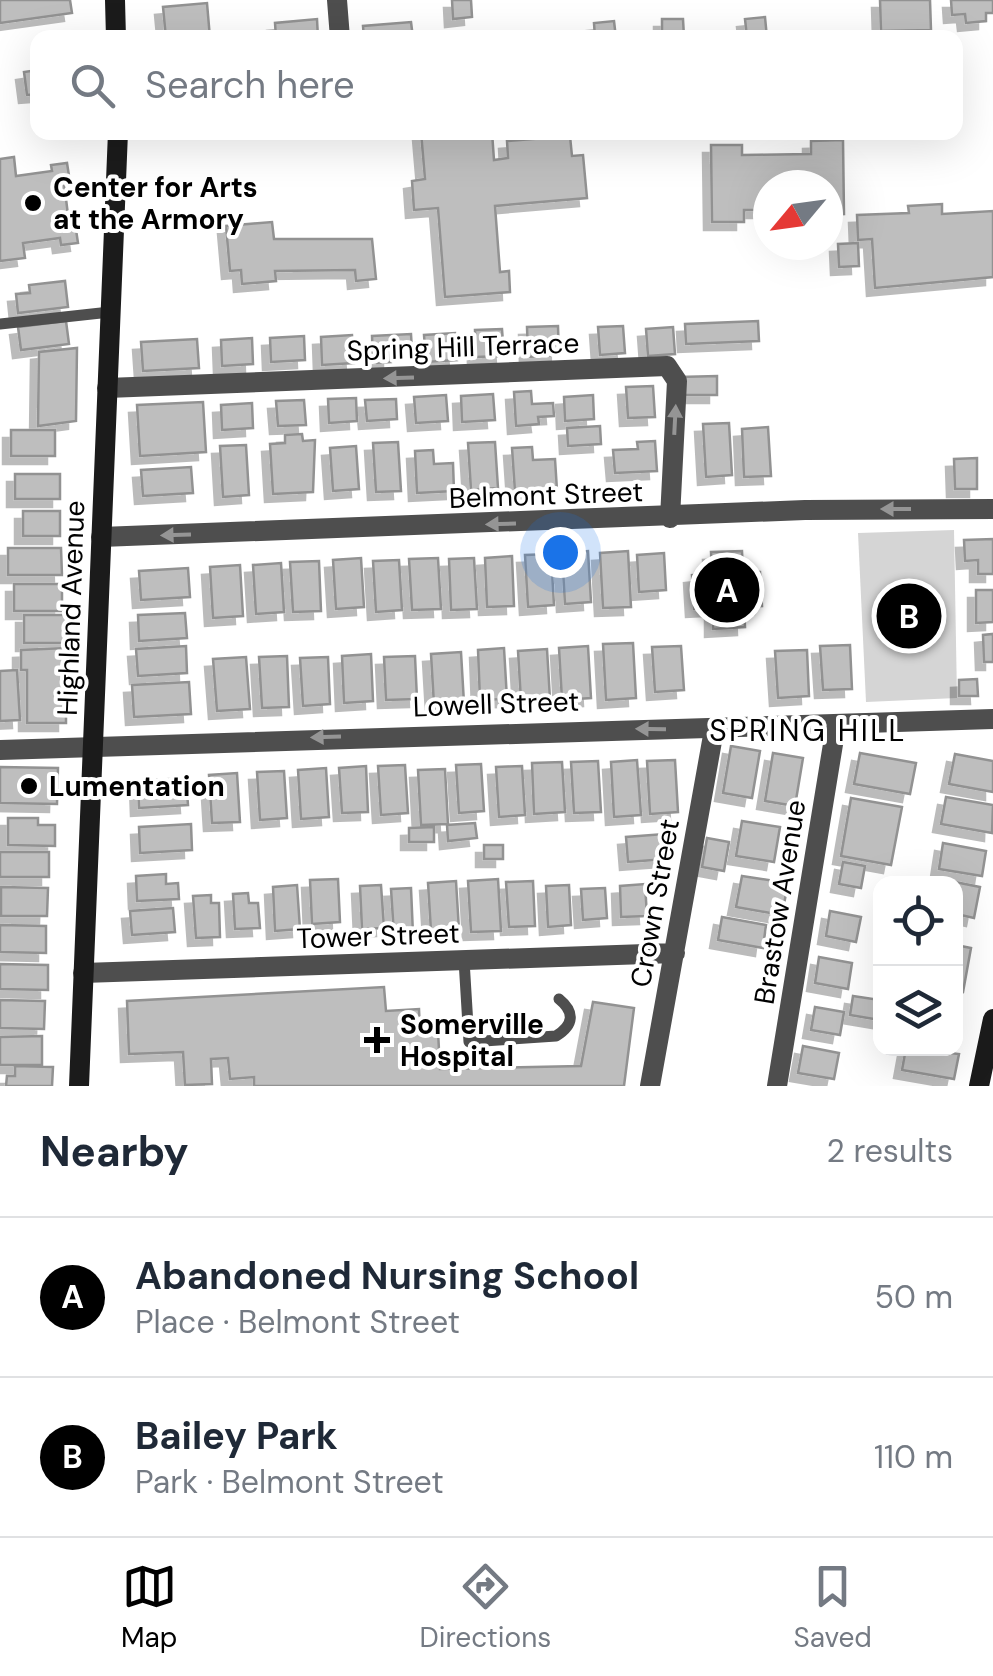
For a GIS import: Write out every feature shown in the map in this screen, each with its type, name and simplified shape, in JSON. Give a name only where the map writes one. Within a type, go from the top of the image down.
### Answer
[{"type":"main road","points":[[115,0],[116,30]]},
{"type":"main road","name":"Highland Avenue","points":[[79,1086],[118,140]]},
{"type":"main road","points":[[980,1086],[993,1019]]},
{"type":"street","points":[[337,0],[339,30]]},
{"type":"street","name":"Spring Hill Terrace","points":[[107,388],[667,366],[676,380],[670,518]]},
{"type":"street","name":"Belmont Street","points":[[101,537],[993,508]]},
{"type":"street","name":"Lowell Street","points":[[0,750],[442,733],[714,730],[993,719]]},
{"type":"street","name":"Brastow Avenue","points":[[777,1086],[836,726]]},
{"type":"street","name":"Crown Street","points":[[650,1086],[714,730]]},
{"type":"street","name":"Tower Street","points":[[83,973],[675,953]]},
{"type":"lane","points":[[0,324],[110,312]]},
{"type":"lane","points":[[464,960],[468,1042],[556,1036],[567,1029],[572,1018],[569,1008],[558,998]]},
{"type":"shaded area","points":[[954,530],[957,698],[866,702],[858,533]]},
{"type":"building","points":[[0,0],[70,0],[72,13],[0,23]]},
{"type":"building","points":[[452,0],[471,0],[472,17],[453,19]]},
{"type":"building","points":[[880,0],[930,0],[931,30],[881,30]]},
{"type":"building","points":[[951,0],[993,0],[993,13],[986,13],[986,21],[966,23],[965,14],[952,15]]},
{"type":"building","points":[[207,3],[209,30],[165,30],[163,7]]},
{"type":"building","points":[[765,17],[766,30],[746,30],[745,19]]},
{"type":"building","points":[[317,19],[318,30],[275,30],[275,23]]},
{"type":"building","points":[[662,19],[683,19],[684,30],[662,30]]},
{"type":"building","points":[[614,21],[615,30],[594,30],[594,23]]},
{"type":"building","points":[[411,22],[412,30],[363,30],[363,26]]},
{"type":"building","points":[[30,71],[30,95],[27,95],[24,72]]},
{"type":"building","points":[[422,140],[493,140],[494,160],[508,158],[507,141],[570,140],[572,156],[583,155],[587,198],[495,206],[500,272],[509,271],[510,292],[445,297],[438,208],[414,210],[412,181],[425,179]]},
{"type":"building","points":[[843,140],[844,214],[843,170],[753,170],[753,210],[744,210],[744,222],[712,222],[711,145],[742,145],[742,155],[811,154],[811,141]]},
{"type":"building","name":"Center for Arts at the Armory","points":[[14,157],[16,176],[52,171],[51,165],[67,163],[70,182],[64,183],[69,223],[75,223],[78,243],[61,245],[60,238],[23,243],[25,258],[0,261],[0,159]]},
{"type":"building","points":[[942,204],[942,214],[993,211],[993,277],[875,288],[872,239],[858,240],[857,215],[909,213],[908,206]]},
{"type":"building","points":[[272,222],[274,239],[372,239],[376,279],[356,281],[355,270],[275,271],[276,281],[242,284],[241,270],[230,271],[226,226]]},
{"type":"building","points":[[858,243],[859,266],[839,267],[843,244]]},
{"type":"building","points":[[65,281],[68,307],[18,313],[16,294],[30,293],[29,285]]},
{"type":"building","points":[[66,321],[69,344],[21,350],[18,327]]},
{"type":"building","points":[[758,321],[759,341],[686,344],[685,324]]},
{"type":"building","points":[[558,326],[559,355],[528,357],[527,327]]},
{"type":"building","points":[[623,326],[625,353],[600,355],[598,327]]},
{"type":"building","points":[[673,327],[675,354],[648,356],[646,329]]},
{"type":"building","points":[[502,329],[504,356],[476,357],[475,330]]},
{"type":"building","points":[[455,333],[457,360],[426,362],[424,335]]},
{"type":"building","points":[[411,334],[412,351],[391,352],[391,362],[373,363],[372,336]]},
{"type":"building","points":[[352,335],[354,363],[322,365],[321,337]]},
{"type":"building","points":[[304,336],[305,360],[271,362],[270,338]]},
{"type":"building","points":[[252,338],[253,364],[222,366],[221,340]]},
{"type":"building","points":[[197,339],[199,368],[143,371],[141,342]]},
{"type":"building","points":[[77,348],[76,421],[38,426],[39,352]]},
{"type":"building","points":[[717,376],[717,395],[679,395],[679,377]]},
{"type":"building","points":[[653,386],[655,417],[628,418],[626,387]]},
{"type":"building","points":[[531,391],[532,404],[553,403],[554,416],[538,417],[539,424],[516,426],[514,392]]},
{"type":"building","points":[[493,394],[495,420],[462,422],[461,396]]},
{"type":"building","points":[[446,395],[448,421],[416,423],[414,397]]},
{"type":"building","points":[[593,395],[594,419],[565,421],[564,397]]},
{"type":"building","points":[[356,398],[357,421],[329,423],[328,399]]},
{"type":"building","points":[[396,399],[397,419],[367,421],[365,400]]},
{"type":"building","points":[[304,400],[306,425],[278,426],[276,401]]},
{"type":"building","points":[[203,402],[206,452],[140,456],[137,405]]},
{"type":"building","points":[[252,403],[253,428],[222,430],[221,405]]},
{"type":"building","points":[[729,423],[732,475],[706,477],[703,424]]},
{"type":"building","points":[[600,426],[601,444],[568,446],[567,428]]},
{"type":"building","points":[[768,427],[771,476],[744,477],[742,429]]},
{"type":"building","points":[[11,430],[55,430],[55,456],[11,456]]},
{"type":"building","points":[[302,434],[303,441],[315,440],[313,492],[273,494],[270,444],[285,443],[285,435]]},
{"type":"building","points":[[655,441],[657,471],[615,473],[613,450],[638,449],[637,442]]},
{"type":"building","points":[[398,442],[401,491],[376,492],[373,443]]},
{"type":"building","points":[[495,442],[498,488],[471,490],[468,443]]},
{"type":"building","points":[[246,445],[249,495],[223,497],[220,446]]},
{"type":"building","points":[[356,446],[359,489],[333,491],[330,448]]},
{"type":"building","points":[[532,447],[533,460],[555,459],[557,490],[515,492],[512,448]]},
{"type":"building","points":[[433,450],[434,464],[453,463],[454,491],[417,493],[415,451]]},
{"type":"building","points":[[977,458],[977,489],[955,489],[954,459]]},
{"type":"building","points":[[191,467],[193,493],[143,496],[141,470]]},
{"type":"building","points":[[15,474],[60,474],[60,499],[15,499]]},
{"type":"building","points":[[23,511],[60,511],[60,536],[23,536]]},
{"type":"building","points":[[993,539],[993,574],[978,574],[978,560],[965,561],[964,540]]},
{"type":"building","points":[[8,548],[61,548],[62,575],[8,575]]},
{"type":"building","points":[[588,551],[591,602],[565,604],[562,553]]},
{"type":"building","points":[[628,551],[631,607],[603,608],[600,553]]},
{"type":"building","points":[[742,551],[743,572],[760,572],[762,606],[744,607],[745,627],[713,629],[713,608],[694,609],[692,575],[712,573],[711,552]]},
{"type":"building","points":[[664,553],[666,590],[639,592],[637,555]]},
{"type":"building","points":[[551,554],[554,605],[528,607],[525,555]]},
{"type":"building","points":[[512,556],[514,606],[487,607],[485,558]]},
{"type":"building","points":[[361,558],[364,607],[336,609],[333,560]]},
{"type":"building","points":[[438,558],[441,609],[412,610],[409,559]]},
{"type":"building","points":[[474,558],[477,609],[451,610],[449,559]]},
{"type":"building","points":[[399,560],[402,610],[376,612],[373,561]]},
{"type":"building","points":[[319,561],[321,611],[293,612],[290,562]]},
{"type":"building","points":[[281,563],[284,612],[256,614],[253,565]]},
{"type":"building","points":[[240,565],[243,616],[213,618],[210,567]]},
{"type":"building","points":[[188,568],[190,597],[141,600],[139,571]]},
{"type":"building","points":[[14,584],[62,584],[62,611],[14,611]]},
{"type":"building","points":[[976,590],[993,590],[993,622],[976,623]]},
{"type":"building","points":[[185,613],[187,638],[139,641],[138,615]]},
{"type":"building","points":[[24,615],[68,615],[68,643],[24,643]]},
{"type":"building","points":[[993,634],[993,662],[984,662],[983,635]]},
{"type":"building","points":[[633,643],[636,698],[606,700],[603,644]]},
{"type":"building","points":[[850,645],[852,689],[823,690],[820,646]]},
{"type":"building","points":[[186,646],[187,673],[138,676],[136,649]]},
{"type":"building","points":[[588,646],[591,698],[562,700],[559,648]]},
{"type":"building","points":[[681,646],[684,690],[655,692],[652,647]]},
{"type":"building","points":[[66,648],[66,723],[27,723],[27,670],[21,670],[21,650]]},
{"type":"building","points":[[504,648],[507,699],[480,700],[478,650]]},
{"type":"building","points":[[547,649],[550,699],[521,701],[518,651]]},
{"type":"building","points":[[807,650],[809,696],[778,698],[775,651]]},
{"type":"building","points":[[461,652],[464,703],[434,705],[431,654]]},
{"type":"building","points":[[371,654],[373,701],[344,703],[342,656]]},
{"type":"building","points":[[287,656],[289,707],[262,708],[259,657]]},
{"type":"building","points":[[415,656],[417,699],[386,700],[384,657]]},
{"type":"building","points":[[246,657],[250,709],[217,711],[213,659]]},
{"type":"building","points":[[328,657],[330,704],[303,706],[300,658]]},
{"type":"building","points":[[17,670],[20,720],[0,721],[0,671]]},
{"type":"building","points":[[977,679],[978,696],[959,696],[959,680]]},
{"type":"building","points":[[189,682],[191,714],[134,717],[132,685]]},
{"type":"building","points":[[731,746],[760,751],[752,798],[723,793]]},
{"type":"building","points":[[773,753],[803,758],[795,806],[765,801]]},
{"type":"building","points":[[860,753],[916,763],[910,794],[854,784]]},
{"type":"building","points":[[955,754],[993,761],[993,792],[949,784]]},
{"type":"building","points":[[637,760],[641,815],[614,817],[611,762]]},
{"type":"building","points":[[675,760],[678,812],[650,814],[647,761]]},
{"type":"building","points":[[598,761],[601,812],[574,813],[571,762]]},
{"type":"building","points":[[562,762],[565,812],[534,814],[532,763]]},
{"type":"building","points":[[481,764],[484,811],[459,813],[456,765]]},
{"type":"building","points":[[405,765],[408,813],[381,815],[378,766]]},
{"type":"building","points":[[366,766],[368,812],[342,813],[339,768]]},
{"type":"building","points":[[522,766],[525,815],[499,817],[496,767]]},
{"type":"building","name":"Lumentation","points":[[0,767],[58,768],[57,804],[0,803]]},
{"type":"building","points":[[326,768],[329,817],[301,819],[298,770]]},
{"type":"building","points":[[445,769],[448,824],[421,825],[418,770]]},
{"type":"building","points":[[284,771],[287,818],[260,820],[257,772]]},
{"type":"building","points":[[237,773],[240,822],[212,823],[209,775]]},
{"type":"building","points":[[186,778],[188,805],[139,808],[138,781]]},
{"type":"building","points":[[946,797],[993,805],[992,833],[941,824]]},
{"type":"building","points":[[851,798],[902,807],[891,865],[841,856]]},
{"type":"building","points":[[8,818],[38,818],[38,825],[55,825],[55,846],[8,845]]},
{"type":"building","points":[[742,821],[780,827],[774,862],[736,856]]},
{"type":"building","points":[[475,823],[477,838],[448,841],[447,825]]},
{"type":"building","points":[[191,824],[192,850],[140,853],[139,827]]},
{"type":"building","points":[[434,827],[434,842],[409,842],[409,828]]},
{"type":"building","points":[[664,834],[666,859],[628,862],[626,837]]},
{"type":"building","points":[[707,838],[729,842],[724,871],[702,867]]},
{"type":"building","points":[[943,843],[986,851],[982,876],[939,869]]},
{"type":"building","points":[[484,845],[503,845],[503,859],[484,859]]},
{"type":"building","points":[[0,852],[49,852],[49,877],[0,877]]},
{"type":"building","points":[[843,862],[865,866],[861,888],[839,884]]},
{"type":"building","points":[[166,874],[166,884],[178,883],[179,899],[137,901],[136,876]]},
{"type":"building","points":[[742,876],[788,883],[782,915],[736,907]]},
{"type":"building","points":[[338,879],[340,922],[312,924],[310,880]]},
{"type":"building","points":[[498,879],[501,931],[471,932],[468,881]]},
{"type":"building","points":[[456,881],[459,930],[431,931],[428,883]]},
{"type":"building","points":[[533,881],[535,926],[509,927],[506,882]]},
{"type":"building","points":[[645,884],[647,916],[621,917],[620,886]]},
{"type":"building","points":[[963,884],[980,887],[974,918],[963,916]]},
{"type":"building","points":[[297,885],[300,929],[275,931],[273,887]]},
{"type":"building","points":[[381,885],[384,928],[362,929],[360,886]]},
{"type":"building","points":[[569,885],[571,925],[548,927],[546,886]]},
{"type":"building","points":[[1,887],[48,888],[47,916],[1,916]]},
{"type":"building","points":[[411,888],[413,934],[394,935],[391,889]]},
{"type":"building","points":[[605,888],[607,918],[583,920],[581,889]]},
{"type":"building","points":[[248,893],[249,903],[258,903],[260,928],[235,929],[233,894]]},
{"type":"building","points":[[211,895],[211,903],[219,903],[220,937],[196,938],[193,896]]},
{"type":"building","points":[[173,908],[175,932],[132,935],[130,911]]},
{"type":"building","points":[[830,911],[861,917],[856,942],[826,936]]},
{"type":"building","points":[[722,917],[766,925],[763,948],[718,940]]},
{"type":"building","points":[[0,925],[46,926],[46,953],[0,952]]},
{"type":"building","points":[[963,946],[971,948],[963,992]]},
{"type":"building","points":[[819,957],[852,963],[848,989],[815,983]]},
{"type":"building","points":[[0,964],[48,965],[48,990],[0,989]]},
{"type":"building","points":[[384,987],[386,1011],[419,1009],[420,1032],[438,1031],[440,1069],[581,1066],[593,1002],[634,1008],[624,1086],[254,1086],[254,1077],[230,1079],[228,1058],[211,1059],[212,1084],[185,1085],[183,1052],[129,1054],[127,1001]]},
{"type":"building","points":[[853,996],[873,999],[873,1019],[850,1015]]},
{"type":"building","points":[[0,1000],[45,1001],[44,1029],[0,1028]]},
{"type":"building","points":[[815,1007],[844,1012],[840,1035],[811,1030]]},
{"type":"building","points":[[42,1036],[42,1065],[0,1065],[0,1037]]},
{"type":"building","points":[[803,1046],[839,1053],[834,1079],[798,1073]]},
{"type":"building","points":[[905,1056],[959,1056],[954,1079],[902,1070]]},
{"type":"building","points":[[15,1066],[53,1067],[52,1086],[6,1086],[7,1076],[15,1076]]},
{"type":"place","name":"Center for Arts at the Armory","points":[[33,203]]},
{"type":"place","name":"Abandoned Nursing School","points":[[727,590]]},
{"type":"place","name":"Bailey Park","points":[[909,616]]},
{"type":"place","name":"Lumentation","points":[[29,786]]},
{"type":"place","name":"Somerville Hospital","points":[[377,1040]]},
{"type":"district","name":"SPRING HILL","points":[[808,730]]}]
